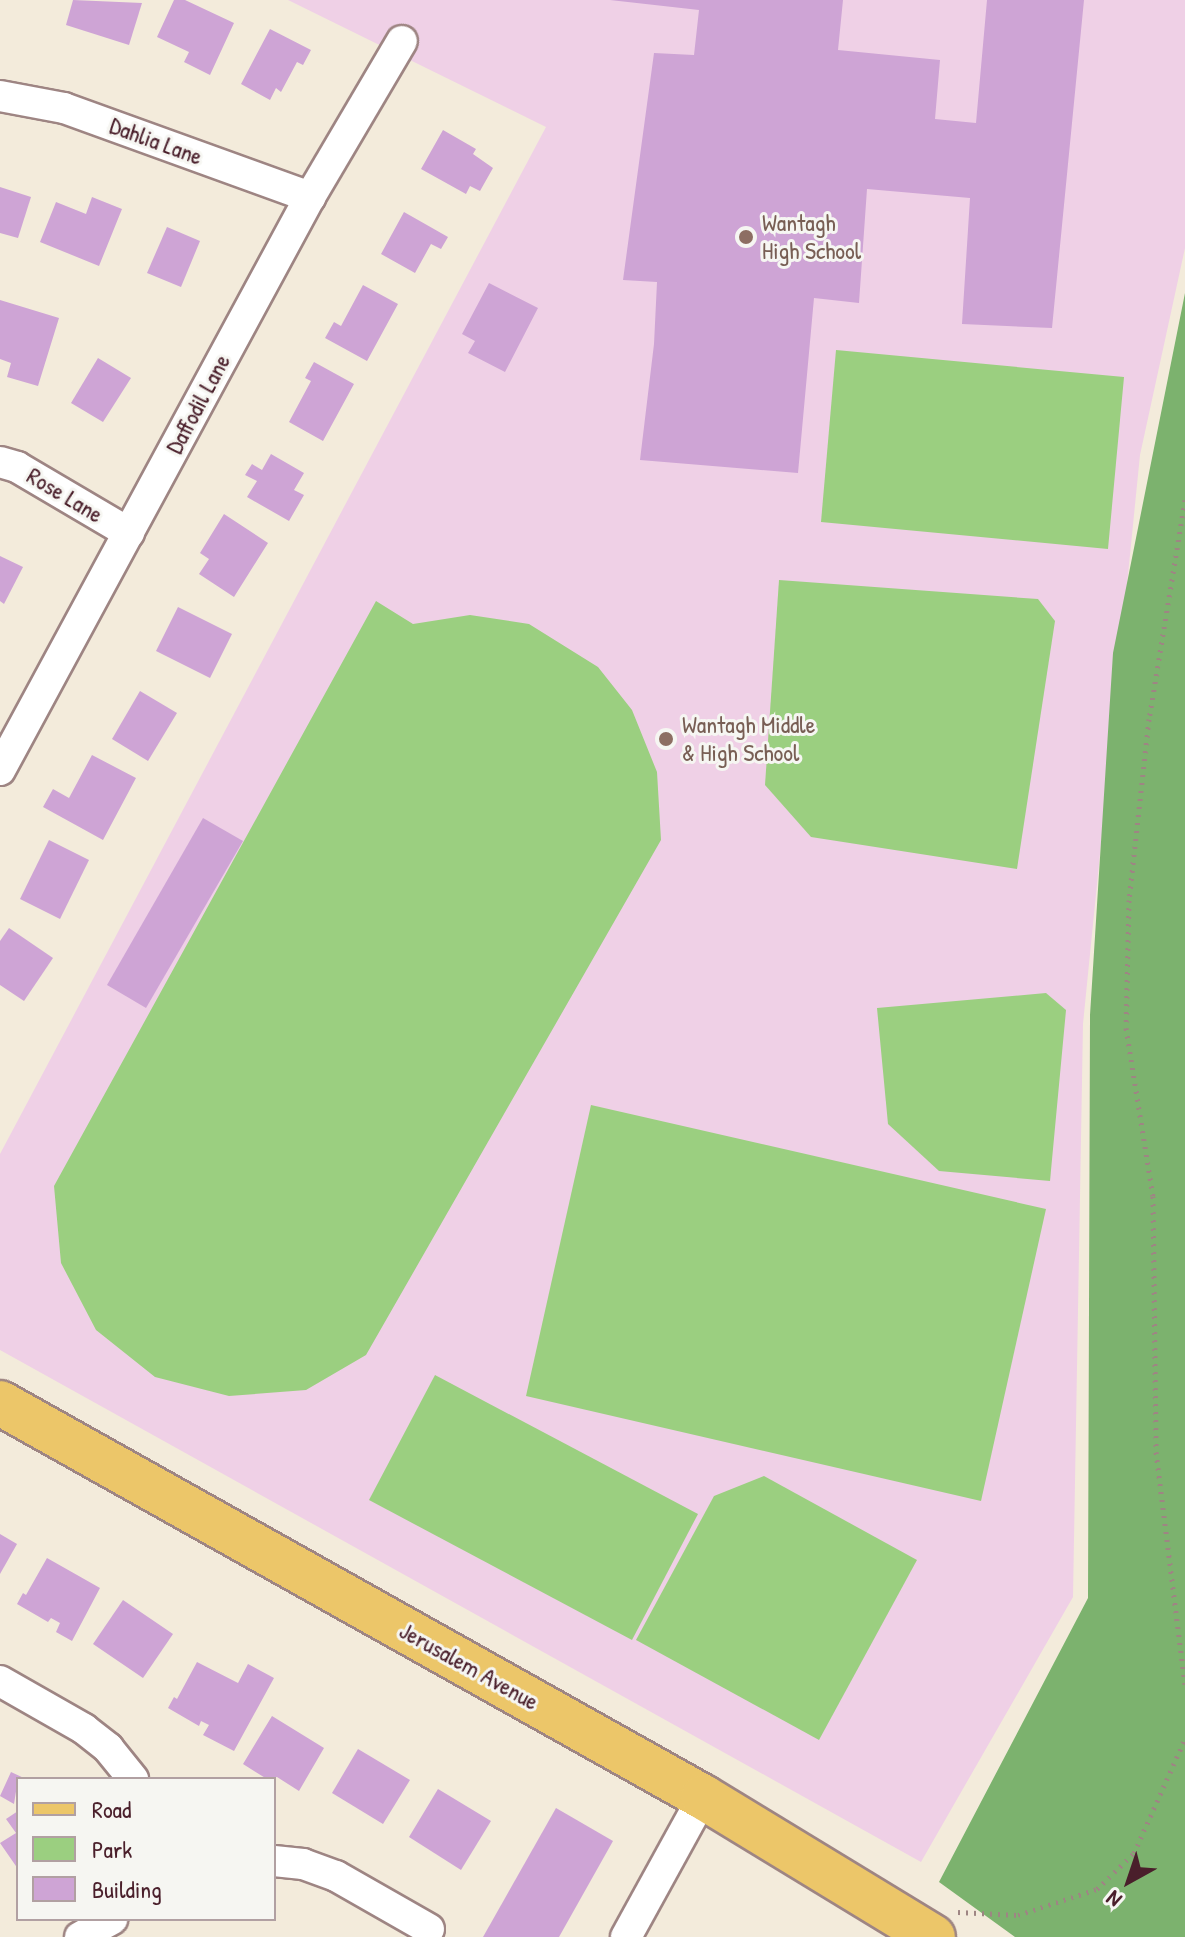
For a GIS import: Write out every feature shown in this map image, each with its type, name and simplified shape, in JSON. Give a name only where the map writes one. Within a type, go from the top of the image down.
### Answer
[{"type":"main road","name":"Jerusalem Avenue","points":[[0,1403],[703,1797],[939,1924]]},
{"type":"street","name":"Daffodil Lane","points":[[0,770],[310,197],[402,41]]},
{"type":"street","name":"Dahlia Lane","points":[[0,96],[64,108],[310,197]]},
{"type":"street","name":"Rose Lane","points":[[0,462],[17,467],[129,533]]},
{"type":"street","points":[[0,1681],[84,1729],[108,1748],[131,1777]]},
{"type":"street","points":[[626,1937],[703,1797]]},
{"type":"street","points":[[276,1861],[303,1864],[336,1876],[429,1929]]},
{"type":"street","points":[[80,1937],[108,1921]]},
{"type":"path","points":[[1185,500],[1147,735],[1129,900],[1126,1028],[1153,1196],[1156,1452],[1185,1684]]},
{"type":"path","points":[[939,1924],[1018,1915],[1097,1889],[1134,1853],[1185,1739]]},
{"type":"shaded area","name":"Wantagh Middle & High School","points":[[288,0],[1185,0],[1185,248],[1140,455],[1083,1024],[1073,1597],[921,1862],[0,1350],[0,1154],[546,127]]},
{"type":"green space","points":[[1185,293],[1185,1937],[1015,1937],[939,1882],[1088,1598],[1090,1015],[1113,653]]},
{"type":"green space","points":[[836,350],[1124,377],[1108,549],[821,522]]},
{"type":"green space","points":[[779,580],[1038,599],[1055,621],[1017,869],[811,837],[765,785]]},
{"type":"green space","points":[[376,601],[413,624],[470,615],[529,624],[598,667],[632,710],[657,772],[661,840],[366,1355],[306,1390],[229,1396],[155,1377],[96,1330],[61,1263],[54,1186]]},
{"type":"green space","points":[[1046,993],[1066,1010],[1050,1181],[939,1171],[888,1124],[877,1008]]},
{"type":"green space","points":[[591,1105],[1046,1209],[981,1501],[526,1396]]},
{"type":"green space","points":[[435,1375],[698,1514],[632,1640],[369,1500]]},
{"type":"green space","points":[[764,1476],[917,1560],[819,1740],[636,1640],[714,1496]]},
{"type":"building","points":[[73,0],[142,3],[129,45],[66,25]]},
{"type":"building","points":[[174,0],[185,0],[234,23],[210,75],[184,62],[189,52],[157,37]]},
{"type":"building","name":"Wantagh High School","points":[[610,0],[843,0],[838,50],[940,60],[935,119],[976,123],[987,0],[1084,0],[1052,328],[962,324],[970,198],[867,189],[859,303],[814,298],[798,473],[640,460],[654,344],[657,282],[623,280],[654,53],[694,55],[699,10]]},
{"type":"building","points":[[270,29],[311,50],[303,65],[297,62],[281,92],[276,88],[270,100],[241,84]]},
{"type":"building","points":[[443,130],[476,149],[473,154],[493,168],[480,191],[470,186],[466,194],[421,169]]},
{"type":"building","points":[[0,187],[31,197],[18,238],[0,233]]},
{"type":"building","points":[[92,197],[122,209],[99,266],[40,242],[56,202],[86,214]]},
{"type":"building","points":[[404,212],[448,237],[441,249],[431,244],[415,273],[381,254]]},
{"type":"building","points":[[167,227],[200,241],[181,287],[147,273]]},
{"type":"building","points":[[489,283],[538,308],[505,372],[468,353],[475,341],[462,334]]},
{"type":"building","points":[[363,285],[398,304],[367,361],[325,338],[334,322],[341,326]]},
{"type":"building","points":[[0,300],[59,318],[38,386],[7,377],[11,363],[0,359]]},
{"type":"building","points":[[98,358],[131,378],[103,422],[71,403]]},
{"type":"building","points":[[314,362],[354,384],[323,441],[289,422],[311,381],[305,378]]},
{"type":"building","points":[[271,454],[304,473],[294,490],[304,495],[289,521],[247,497],[257,481],[245,475],[252,464],[262,470]]},
{"type":"building","points":[[224,514],[268,543],[234,597],[199,574],[209,559],[200,553]]},
{"type":"building","points":[[0,556],[23,567],[4,604],[0,601]]},
{"type":"building","points":[[178,607],[232,634],[210,678],[156,651]]},
{"type":"building","points":[[140,691],[177,713],[148,761],[112,739]]},
{"type":"building","points":[[92,755],[136,778],[103,840],[43,807],[53,789],[69,798]]},
{"type":"building","points":[[203,818],[243,841],[146,1008],[107,985]]},
{"type":"building","points":[[49,840],[89,860],[60,919],[20,899]]},
{"type":"building","points":[[9,928],[53,958],[24,1001],[0,985],[0,941]]},
{"type":"building","points":[[0,1534],[17,1544],[0,1574]]},
{"type":"building","points":[[47,1558],[100,1588],[72,1641],[56,1632],[60,1623],[51,1618],[48,1622],[17,1604],[23,1593],[26,1595]]},
{"type":"building","points":[[123,1600],[173,1634],[143,1678],[93,1644]]},
{"type":"building","points":[[197,1662],[238,1683],[248,1664],[274,1678],[234,1751],[203,1735],[209,1725],[201,1721],[199,1726],[168,1708],[174,1697],[177,1699]]},
{"type":"building","points":[[272,1716],[324,1748],[299,1791],[277,1777],[264,1777],[243,1764]]},
{"type":"building","points":[[358,1749],[410,1780],[383,1824],[332,1793]]},
{"type":"building","points":[[11,1772],[22,1777],[16,1777],[14,1804],[0,1796]]},
{"type":"building","points":[[438,1789],[491,1821],[461,1870],[409,1837]]},
{"type":"building","points":[[556,1808],[613,1841],[559,1937],[483,1937]]},
{"type":"building","points":[[16,1812],[16,1833],[6,1819]]},
{"type":"building","points":[[16,1833],[16,1866],[0,1843]]},
{"type":"place","name":"Wantagh High School","points":[[746,237]]},
{"type":"place","name":"Wantagh Middle & High School","points":[[666,739]]}]
